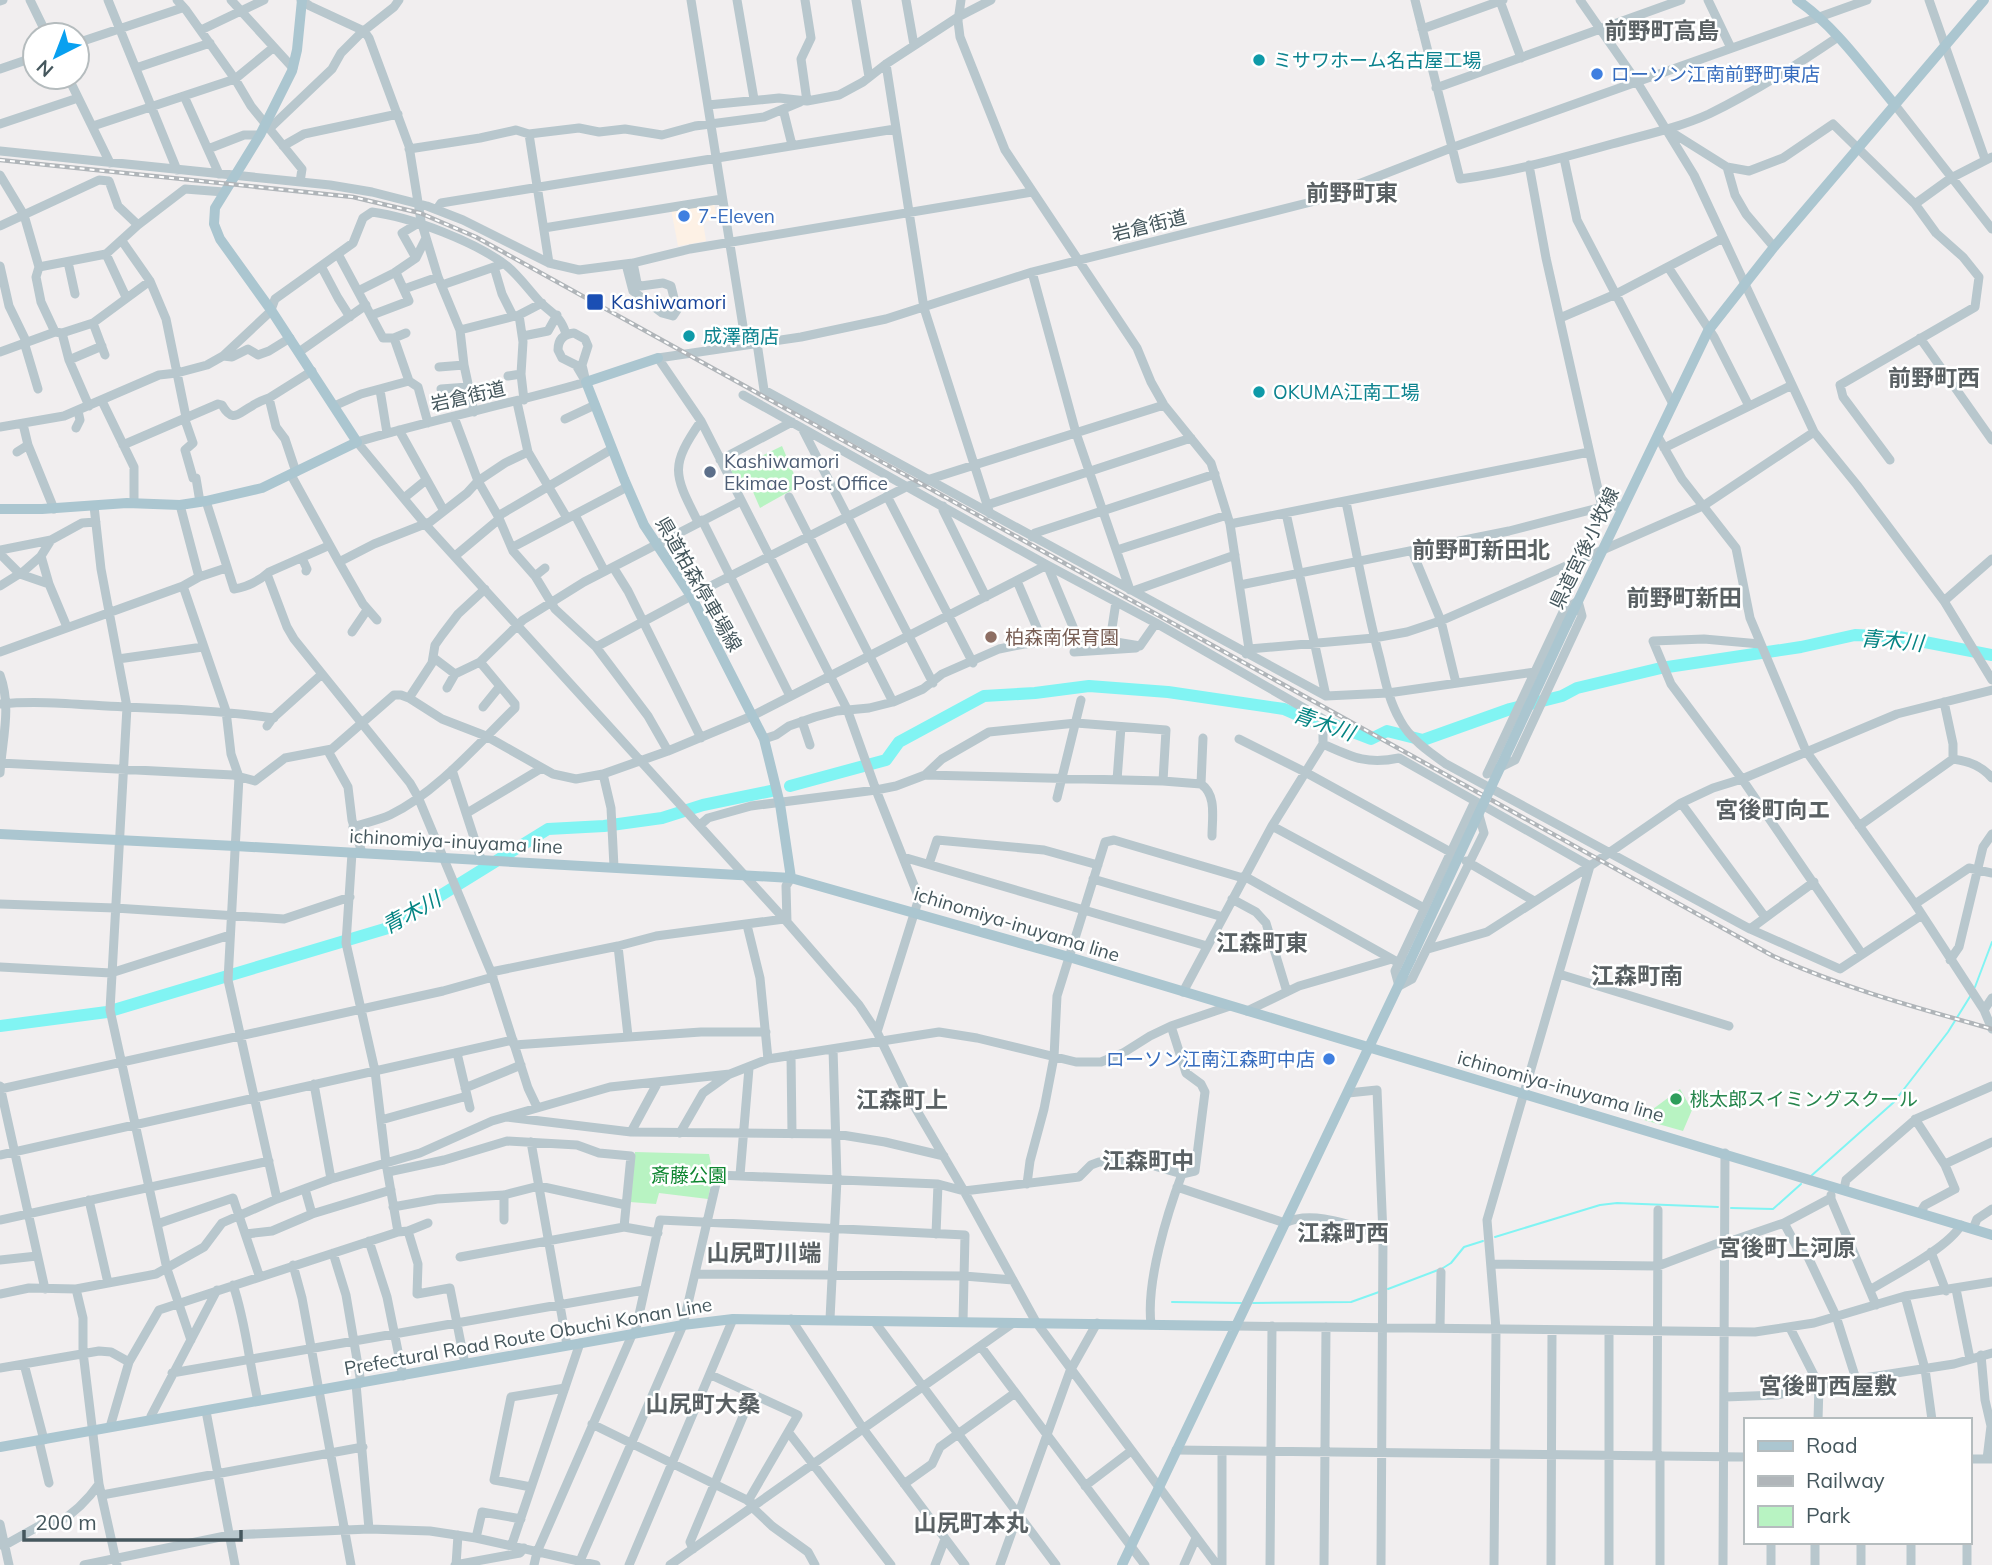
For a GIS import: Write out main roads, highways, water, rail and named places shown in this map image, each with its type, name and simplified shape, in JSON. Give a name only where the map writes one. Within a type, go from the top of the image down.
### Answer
[{"type":"main road","points":[[0,509],[54,509],[134,503],[180,505],[203,501],[262,488],[357,442],[312,370],[215,230],[214,213],[224,192],[265,129],[293,68],[302,0]]},
{"type":"main road","points":[[1797,0],[1819,17],[1838,37],[1895,104]]},
{"type":"main road","name":"県道宮後小牧線","points":[[1368,1047],[1602,550],[1709,331],[1744,283],[1983,0]]},
{"type":"main road","name":"県道柏森停車場線","points":[[658,359],[586,382],[644,525],[691,596],[764,739],[779,804],[791,878]]},
{"type":"main road","name":"ichinomiya-inuyama line","points":[[0,834],[791,878],[1069,957],[1992,1234]]},
{"type":"main road","points":[[1122,1565],[1368,1047]]},
{"type":"main road","name":"Prefectural Road Route Obuchi Konan Line","points":[[0,1447],[566,1345],[733,1319],[1235,1326]]},
{"type":"waterway","name":"青木川","points":[[790,786],[886,760],[899,742],[984,696],[1089,686],[1168,692],[1284,709],[1316,723],[1332,724],[1371,739],[1387,731],[1423,740],[1510,709],[1562,696],[1577,688],[1661,668],[1801,647],[1855,635],[1899,637],[1992,655]]},
{"type":"waterway","name":"青木川","points":[[0,1026],[107,1012],[388,928],[548,829],[604,826],[662,818],[703,805],[771,791]]},
{"type":"waterway","points":[[1975,987],[1992,942]]},
{"type":"waterway","points":[[1811,1176],[1894,1102],[1948,1032],[1971,995]]},
{"type":"waterway","points":[[1731,1208],[1773,1209],[1801,1184]]},
{"type":"waterway","points":[[1495,1237],[1600,1205],[1617,1203],[1718,1207]]},
{"type":"waterway","points":[[1443,1268],[1451,1263],[1464,1247],[1483,1241]]},
{"type":"waterway","points":[[1388,1289],[1438,1270]]},
{"type":"waterway","points":[[1253,1303],[1351,1302],[1379,1292]]},
{"type":"waterway","points":[[1172,1302],[1241,1303]]},
{"type":"railway","points":[[0,160],[353,197],[420,213],[476,237],[1773,956],[1854,988],[1992,1029]]},
{"type":"place","name":"ミサワホーム名古屋工場","points":[[1259,60]]},
{"type":"place","name":"ローソン江南前野町東店","points":[[1597,74]]},
{"type":"place","name":"7-Eleven","points":[[684,216]]},
{"type":"place","name":"Kashiwamori","points":[[595,302]]},
{"type":"place","name":"成澤商店","points":[[689,336]]},
{"type":"place","name":"OKUMA江南工場","points":[[1259,392]]},
{"type":"place","name":"Kashiwamori Ekimae Post Office","points":[[710,472]]},
{"type":"place","name":"柏森南保育園","points":[[991,637]]},
{"type":"place","name":"ローソン江南江森町中店","points":[[1329,1059]]},
{"type":"place","name":"桃太郎スイミングスクール","points":[[1676,1099]]},
{"type":"district","name":"前野町高島","points":[[1662,30]]},
{"type":"district","name":"前野町東","points":[[1352,192]]},
{"type":"district","name":"前野町西","points":[[1934,377]]},
{"type":"district","name":"前野町新田北","points":[[1481,549]]},
{"type":"district","name":"前野町新田","points":[[1684,597]]},
{"type":"district","name":"宮後町向エ","points":[[1773,809]]},
{"type":"district","name":"江森町東","points":[[1262,942]]},
{"type":"district","name":"江森町南","points":[[1637,975]]},
{"type":"district","name":"江森町上","points":[[902,1099]]},
{"type":"district","name":"江森町中","points":[[1148,1160]]},
{"type":"district","name":"江森町西","points":[[1343,1232]]},
{"type":"district","name":"宮後町上河原","points":[[1787,1247]]},
{"type":"district","name":"山尻町川端","points":[[764,1252]]},
{"type":"district","name":"宮後町西屋敷","points":[[1828,1385]]},
{"type":"district","name":"山尻町大桑","points":[[703,1403]]},
{"type":"district","name":"山尻町本丸","points":[[971,1522]]},
{"type":"park label","name":"斎藤公園","points":[[689,1175]]}]
